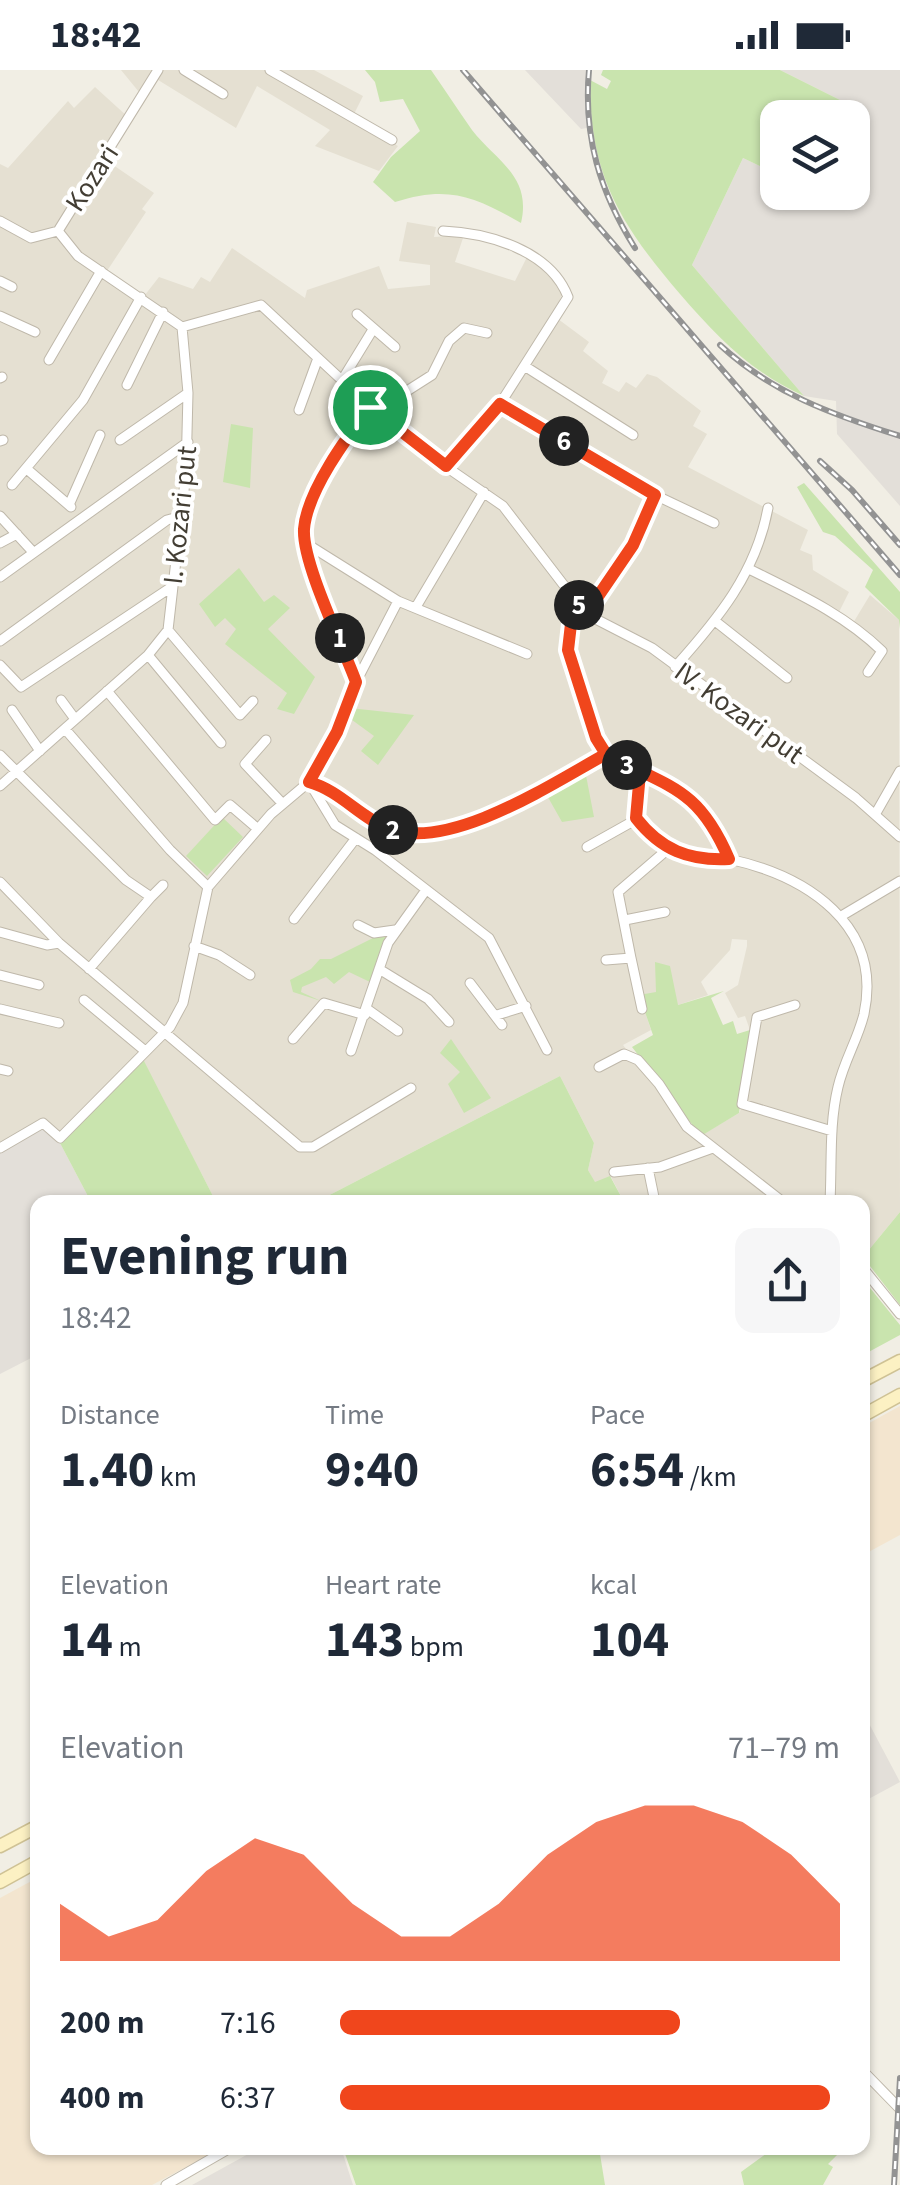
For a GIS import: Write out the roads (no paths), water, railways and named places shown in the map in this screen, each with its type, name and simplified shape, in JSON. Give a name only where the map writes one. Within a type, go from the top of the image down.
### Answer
[{"type":"main road","points":[[870,1377],[900,1361]]},
{"type":"main road","points":[[870,1412],[900,1396]]},
{"type":"main road","points":[[0,1846],[30,1830]]},
{"type":"main road","points":[[0,1882],[30,1865]]},
{"type":"street","name":"Kozari","points":[[0,221],[32,238],[58,231],[158,70]]},
{"type":"street","points":[[184,70],[222,94]]},
{"type":"street","points":[[270,70],[392,140]]},
{"type":"street","points":[[58,231],[78,256],[182,327]]},
{"type":"street","points":[[442,231],[466,232],[526,252],[547,265],[567,292],[566,304],[526,367],[500,404],[446,466]]},
{"type":"street","points":[[49,360],[101,271]]},
{"type":"street","points":[[0,281],[12,287]]},
{"type":"street","points":[[12,486],[98,378],[142,298]]},
{"type":"street","name":"IV. Kozari put","points":[[182,327],[261,305],[372,409],[522,525],[586,614],[652,648],[876,813],[900,837]]},
{"type":"street","points":[[126,385],[162,312]]},
{"type":"street","points":[[357,314],[395,348]]},
{"type":"street","points":[[0,316],[35,332]]},
{"type":"street","name":"I. Kozari put","points":[[168,630],[188,442],[182,327]]},
{"type":"street","points":[[356,682],[306,543],[306,520],[339,448],[372,409],[432,374],[454,334],[464,328],[487,332]]},
{"type":"street","points":[[342,380],[372,331]]},
{"type":"street","points":[[299,410],[318,358]]},
{"type":"street","points":[[526,367],[634,435]]},
{"type":"street","points":[[120,440],[188,394]]},
{"type":"street","points":[[500,404],[655,495],[714,524]]},
{"type":"street","points":[[69,505],[100,435]]},
{"type":"street","points":[[0,577],[188,442]]},
{"type":"street","points":[[28,470],[80,516]]},
{"type":"street","points":[[416,607],[484,492]]},
{"type":"street","points":[[586,614],[633,545],[655,495]]},
{"type":"street","points":[[675,667],[716,622],[750,570],[762,544],[768,508]]},
{"type":"street","points":[[0,516],[33,552]]},
{"type":"street","points":[[0,641],[167,520],[178,518]]},
{"type":"street","points":[[0,543],[16,534]]},
{"type":"street","points":[[306,543],[398,601],[527,654]]},
{"type":"street","points":[[750,570],[846,620],[875,645],[882,652],[868,672]]},
{"type":"street","points":[[0,665],[18,688],[173,586]]},
{"type":"street","points":[[574,598],[568,650],[596,738],[606,754],[669,785],[706,812],[729,859]]},
{"type":"street","points":[[0,1148],[43,1123],[60,1138],[163,1032],[184,1003],[208,887],[282,803],[309,782],[337,732],[356,682],[398,601]]},
{"type":"street","points":[[716,622],[788,678]]},
{"type":"street","points":[[0,786],[148,655],[168,630],[240,715],[253,701]]},
{"type":"street","points":[[148,655],[221,744]]},
{"type":"street","points":[[107,691],[215,820],[230,804],[258,829]]},
{"type":"street","points":[[62,700],[75,719]]},
{"type":"street","points":[[12,710],[40,751]]},
{"type":"street","points":[[64,729],[149,828],[208,887]]},
{"type":"street","points":[[266,740],[245,764],[282,803]]},
{"type":"street","points":[[0,754],[126,880],[151,897]]},
{"type":"street","points":[[309,782],[344,798],[383,826],[399,832],[444,832],[542,789],[606,754]]},
{"type":"street","points":[[876,813],[900,771]]},
{"type":"street","points":[[636,818],[640,773]]},
{"type":"street","points":[[309,782],[335,825],[489,938],[548,1050]]},
{"type":"street","points":[[587,847],[636,818]]},
{"type":"street","points":[[636,818],[668,849],[705,860],[729,859],[776,874],[843,915],[863,951],[868,977],[864,1016],[842,1070],[832,1131],[830,1195]]},
{"type":"street","points":[[294,919],[356,838]]},
{"type":"street","points":[[642,1010],[620,888],[668,849]]},
{"type":"street","points":[[843,915],[900,881]]},
{"type":"street","points":[[0,882],[59,944],[306,1148],[412,1088]]},
{"type":"street","points":[[88,968],[162,884]]},
{"type":"street","points":[[351,1051],[395,930],[426,890]]},
{"type":"street","points":[[625,920],[665,912]]},
{"type":"street","points":[[358,925],[374,933],[395,930]]},
{"type":"street","points":[[0,932],[47,945],[59,944]]},
{"type":"street","points":[[194,946],[219,955],[250,975]]},
{"type":"street","points":[[606,960],[631,958]]},
{"type":"street","points":[[379,969],[428,999],[449,1022]]},
{"type":"street","points":[[0,975],[39,985]]},
{"type":"street","points":[[470,983],[500,1020],[526,1006]]},
{"type":"street","points":[[84,1000],[144,1050]]},
{"type":"street","points":[[293,1040],[324,1003],[366,1012],[398,1031]]},
{"type":"street","points":[[795,1004],[757,1018],[742,1104],[832,1131]]},
{"type":"street","points":[[0,1009],[59,1023]]},
{"type":"street","points":[[598,1067],[624,1054],[638,1060],[686,1127],[774,1195]]},
{"type":"street","points":[[614,1172],[648,1168],[710,1149]]},
{"type":"street","points":[[648,1168],[654,1195]]},
{"type":"street","points":[[870,1278],[900,1314]]},
{"type":"street","points":[[870,2078],[900,2109]]},
{"type":"street","points":[[166,2185],[218,2155]]},
{"type":"railway","points":[[463,70],[900,575]]},
{"type":"railway","points":[[589,70],[589,118],[597,163],[612,206],[635,248]]},
{"type":"railway","points":[[720,345],[761,377],[804,401],[900,436]]},
{"type":"railway","points":[[820,461],[852,490],[900,545]]},
{"type":"railway","points":[[894,2185],[900,2078]]}]
